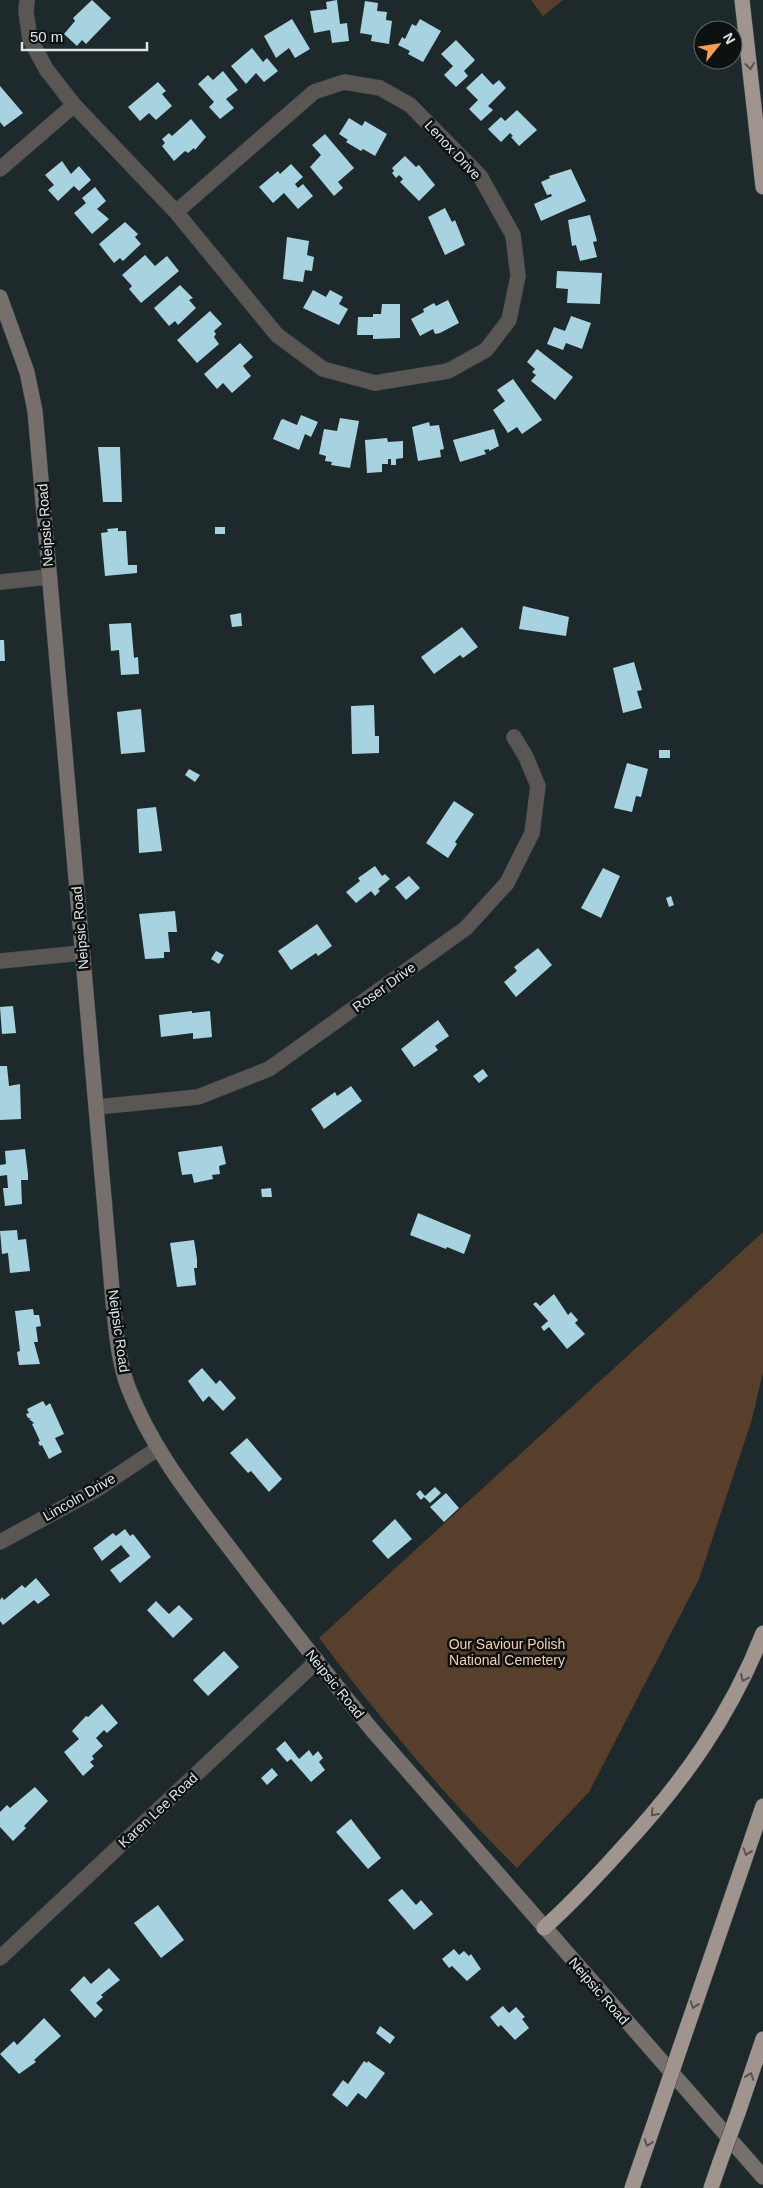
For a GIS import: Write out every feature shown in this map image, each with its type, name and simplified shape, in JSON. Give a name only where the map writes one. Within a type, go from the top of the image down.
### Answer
[{"type":"highway","points":[[742,0],[763,187]]},
{"type":"highway","points":[[544,1928],[607,1865],[657,1810],[691,1767],[733,1702],[763,1634]]},
{"type":"highway","points":[[632,2188],[763,1806]]},
{"type":"highway","points":[[712,2188],[763,2039]]},
{"type":"street","name":"Lenox Drive","points":[[27,0],[26,12],[30,39],[46,69],[74,105],[176,212],[277,335],[323,369],[375,383],[448,371],[486,350],[509,320],[518,276],[513,235],[480,176],[410,105],[380,88],[344,82],[314,92],[176,212]]},
{"type":"street","points":[[0,169],[74,105]]},
{"type":"street","name":"Neipsic Road","points":[[0,297],[24,364],[35,411],[113,1301],[120,1355],[127,1384],[157,1449],[317,1662],[373,1730],[544,1928],[763,2177]]},
{"type":"street","points":[[0,582],[49,577]]},
{"type":"street","name":"Roser Drive","points":[[97,1107],[198,1098],[269,1070],[466,928],[507,883],[532,833],[538,786],[526,757],[514,737]]},
{"type":"street","points":[[0,961],[82,953]]},
{"type":"street","name":"Lincoln Drive","points":[[0,1542],[94,1491],[157,1449]]},
{"type":"street","name":"Karen Lee Road","points":[[0,1958],[317,1662]]},
{"type":"green space","points":[[531,0],[563,0],[543,16]]},
{"type":"green space","name":"Our Saviour Polish National Cemetery","points":[[763,1232],[763,1372],[752,1419],[699,1579],[589,1792],[517,1868],[464,1813],[414,1756],[319,1638]]},
{"type":"building","points":[[92,0],[111,18],[86,44],[82,40],[77,46],[64,34],[75,21],[73,18]]},
{"type":"building","points":[[337,0],[340,24],[347,23],[349,41],[332,43],[330,30],[314,33],[310,11],[327,9],[326,2]]},
{"type":"building","points":[[365,1],[378,3],[377,11],[387,12],[386,20],[392,21],[389,44],[371,41],[372,35],[360,33]]},
{"type":"building","points":[[292,19],[310,49],[295,58],[289,48],[276,58],[264,36]]},
{"type":"building","points":[[420,19],[441,31],[423,62],[408,54],[410,51],[398,45],[402,37],[405,39],[412,24],[416,26]]},
{"type":"building","points":[[456,40],[475,60],[464,71],[468,76],[456,87],[444,75],[453,66],[441,54]]},
{"type":"building","points":[[252,48],[263,62],[267,58],[278,71],[264,82],[256,73],[246,84],[231,66]]},
{"type":"building","points":[[223,71],[238,90],[226,99],[234,108],[220,119],[209,107],[214,102],[198,84],[208,75],[213,80]]},
{"type":"building","points":[[482,73],[493,85],[499,80],[506,88],[488,106],[493,110],[481,121],[469,109],[478,100],[466,88]]},
{"type":"building","points":[[158,82],[166,91],[162,94],[172,106],[156,120],[149,113],[140,121],[128,107]]},
{"type":"building","points":[[0,86],[23,113],[4,127],[0,122]]},
{"type":"building","points":[[517,110],[537,130],[519,146],[510,133],[501,142],[488,129],[501,117],[505,121]]},
{"type":"building","points":[[349,118],[362,126],[365,121],[387,134],[375,156],[363,149],[361,151],[346,142],[348,140],[339,134]]},
{"type":"building","points":[[191,119],[206,137],[195,150],[194,148],[188,153],[185,151],[174,161],[162,146],[165,143],[162,139],[169,133],[172,136]]},
{"type":"building","points":[[325,134],[354,168],[338,182],[343,188],[334,196],[310,167],[321,155],[312,145]]},
{"type":"building","points":[[405,156],[416,167],[419,165],[435,185],[419,201],[400,182],[403,179],[399,175],[396,178],[392,173],[394,171],[392,168]]},
{"type":"building","points":[[62,161],[71,174],[79,166],[91,180],[79,191],[74,186],[58,201],[48,190],[54,185],[45,175]]},
{"type":"building","points":[[291,164],[303,177],[295,184],[298,188],[303,184],[313,196],[298,209],[284,193],[273,203],[259,187],[278,171],[280,174]]},
{"type":"building","points":[[571,169],[586,201],[541,221],[534,204],[552,196],[551,194],[547,195],[541,182],[550,178],[549,176]]},
{"type":"building","points":[[95,187],[106,201],[97,209],[109,219],[92,234],[74,213],[86,203],[82,198]]},
{"type":"building","points":[[445,208],[452,222],[455,220],[465,245],[445,255],[428,217]]},
{"type":"building","points":[[590,215],[597,241],[593,242],[597,257],[580,261],[576,245],[572,246],[568,220]]},
{"type":"building","points":[[125,222],[138,234],[135,237],[141,244],[123,261],[120,258],[114,263],[99,244]]},
{"type":"building","points":[[287,237],[309,241],[307,255],[314,257],[312,271],[305,270],[303,282],[283,279]]},
{"type":"building","points":[[145,255],[155,266],[167,256],[179,271],[141,303],[129,289],[132,286],[122,275]]},
{"type":"building","points":[[557,271],[602,273],[600,304],[567,303],[568,289],[556,288]]},
{"type":"building","points":[[180,285],[193,298],[189,300],[196,308],[178,325],[175,321],[169,326],[154,308]]},
{"type":"building","points":[[313,290],[326,297],[330,290],[343,297],[339,304],[348,309],[339,325],[303,308]]},
{"type":"building","points":[[448,300],[459,323],[440,333],[435,334],[433,329],[420,336],[411,319],[424,312],[423,309],[434,303],[436,306]]},
{"type":"building","points":[[382,304],[400,304],[400,338],[373,339],[373,335],[357,335],[358,317],[373,317],[373,314],[381,314]]},
{"type":"building","points":[[210,311],[222,324],[214,331],[216,334],[214,337],[219,344],[197,363],[177,340]]},
{"type":"building","points":[[571,316],[591,323],[582,349],[566,343],[563,350],[547,344],[554,327],[565,331]]},
{"type":"building","points":[[240,343],[253,357],[243,366],[251,376],[232,393],[223,383],[217,389],[204,374]]},
{"type":"building","points":[[537,349],[573,377],[555,400],[531,381],[536,375],[532,372],[535,369],[527,362]]},
{"type":"building","points":[[513,379],[542,420],[522,434],[517,427],[508,433],[493,410],[505,401],[497,390]]},
{"type":"building","points":[[301,415],[318,422],[311,437],[305,434],[299,450],[273,439],[281,420],[283,419],[297,425]]},
{"type":"building","points":[[340,418],[359,421],[350,468],[331,465],[332,462],[325,461],[326,456],[319,454],[324,429],[337,431]]},
{"type":"building","points":[[429,422],[430,426],[439,425],[444,449],[440,450],[441,457],[418,461],[412,427]]},
{"type":"building","points":[[494,429],[499,446],[489,451],[489,449],[484,450],[486,454],[460,462],[453,440]]},
{"type":"building","points":[[387,438],[388,442],[403,441],[403,458],[396,459],[396,465],[391,465],[391,459],[388,459],[388,464],[382,464],[382,472],[367,473],[365,440]]},
{"type":"building","points":[[98,447],[120,447],[122,502],[103,502]]},
{"type":"building","points":[[215,527],[225,527],[225,534],[215,534]]},
{"type":"building","points":[[118,528],[118,531],[126,531],[128,565],[137,565],[137,573],[105,576],[101,533],[108,532],[107,529]]},
{"type":"building","points":[[523,606],[569,617],[566,636],[519,629]]},
{"type":"building","points":[[241,613],[242,626],[232,627],[230,615]]},
{"type":"building","points":[[131,623],[134,658],[138,657],[139,674],[121,675],[119,650],[111,651],[109,624]]},
{"type":"building","points":[[462,627],[478,647],[463,658],[460,655],[434,674],[421,657]]},
{"type":"building","points":[[0,640],[4,640],[5,661],[0,661]]},
{"type":"building","points":[[634,662],[642,690],[637,691],[642,708],[623,713],[613,668]]},
{"type":"building","points":[[374,705],[375,736],[379,736],[379,753],[352,754],[351,706]]},
{"type":"building","points":[[141,709],[145,752],[121,754],[117,712]]},
{"type":"building","points":[[659,750],[670,750],[670,758],[659,758]]},
{"type":"building","points":[[627,763],[648,769],[641,797],[636,796],[632,812],[614,808]]},
{"type":"building","points":[[189,769],[200,775],[195,782],[185,775]]},
{"type":"building","points":[[454,801],[474,814],[455,842],[457,844],[448,858],[426,843]]},
{"type":"building","points":[[156,807],[162,851],[139,853],[137,809]]},
{"type":"building","points":[[375,866],[382,876],[385,874],[390,879],[378,889],[380,891],[375,896],[371,891],[356,903],[346,892],[360,881],[358,878]]},
{"type":"building","points":[[603,868],[620,876],[601,918],[581,908]]},
{"type":"building","points":[[409,876],[420,888],[406,900],[395,887]]},
{"type":"building","points":[[671,896],[674,905],[669,907],[666,898]]},
{"type":"building","points":[[175,911],[177,932],[168,932],[170,952],[164,952],[164,958],[145,959],[139,914]]},
{"type":"building","points":[[317,924],[332,946],[318,956],[316,953],[291,970],[278,951]]},
{"type":"building","points":[[538,948],[552,965],[516,997],[504,982],[517,971],[514,967]]},
{"type":"building","points":[[216,951],[224,955],[219,964],[211,959]]},
{"type":"building","points":[[13,1006],[16,1033],[2,1034],[0,1007]]},
{"type":"building","points":[[192,1011],[192,1013],[210,1011],[212,1037],[193,1039],[193,1033],[161,1037],[159,1015]]},
{"type":"building","points":[[438,1020],[449,1036],[435,1046],[438,1050],[414,1067],[401,1049]]},
{"type":"building","points":[[0,1066],[7,1066],[9,1086],[20,1084],[21,1119],[0,1120]]},
{"type":"building","points":[[483,1069],[488,1076],[479,1083],[473,1076]]},
{"type":"building","points":[[351,1086],[362,1101],[324,1129],[311,1109],[335,1092],[337,1096]]},
{"type":"building","points":[[222,1146],[226,1164],[219,1166],[220,1174],[212,1175],[213,1179],[194,1183],[192,1174],[182,1175],[178,1152]]},
{"type":"building","points":[[25,1149],[28,1180],[21,1180],[22,1204],[5,1206],[3,1188],[8,1188],[7,1175],[0,1176],[0,1165],[6,1164],[5,1151]]},
{"type":"building","points":[[271,1188],[272,1197],[262,1197],[261,1189]]},
{"type":"building","points":[[418,1213],[471,1235],[464,1254],[410,1235]]},
{"type":"building","points":[[17,1230],[18,1240],[26,1239],[30,1271],[10,1273],[8,1253],[2,1254],[0,1231]]},
{"type":"building","points":[[194,1240],[197,1259],[197,1268],[194,1268],[196,1285],[177,1287],[170,1243]]},
{"type":"building","points":[[554,1294],[568,1315],[571,1312],[578,1320],[575,1323],[585,1334],[567,1349],[549,1327],[544,1331],[541,1327],[548,1321],[533,1304],[536,1302],[540,1306]]},
{"type":"building","points":[[33,1309],[34,1315],[39,1315],[41,1326],[36,1327],[38,1342],[34,1342],[40,1364],[19,1365],[17,1352],[20,1351],[15,1311]]},
{"type":"building","points":[[202,1368],[216,1384],[220,1380],[236,1398],[223,1411],[209,1396],[203,1402],[188,1381]]},
{"type":"building","points":[[43,1401],[46,1406],[50,1403],[64,1434],[55,1438],[62,1452],[49,1459],[42,1445],[40,1446],[38,1442],[40,1441],[32,1424],[34,1423],[26,1414],[29,1413],[27,1409]]},
{"type":"building","points":[[247,1438],[282,1479],[269,1492],[251,1471],[248,1473],[230,1453]]},
{"type":"building","points":[[435,1487],[441,1493],[430,1503],[424,1497],[421,1500],[416,1494],[420,1490],[425,1496]]},
{"type":"building","points":[[446,1493],[459,1508],[444,1522],[430,1507]]},
{"type":"building","points":[[395,1519],[412,1539],[388,1559],[372,1541]]},
{"type":"building","points":[[125,1529],[130,1536],[133,1534],[151,1557],[120,1583],[110,1570],[130,1556],[121,1545],[102,1561],[93,1548],[113,1533],[116,1536]]},
{"type":"building","points":[[36,1578],[50,1595],[38,1604],[34,1600],[3,1625],[0,1621],[0,1600],[2,1597],[4,1600],[22,1585],[25,1588]]},
{"type":"building","points":[[156,1601],[169,1614],[179,1605],[193,1619],[173,1638],[147,1610]]},
{"type":"building","points":[[224,1651],[239,1667],[208,1696],[193,1680]]},
{"type":"building","points":[[102,1704],[118,1723],[107,1733],[104,1730],[96,1738],[103,1746],[92,1756],[94,1759],[90,1762],[94,1766],[83,1776],[64,1752],[79,1739],[72,1731],[86,1716],[88,1717]]},
{"type":"building","points":[[285,1741],[299,1759],[309,1750],[313,1756],[318,1751],[323,1758],[319,1762],[325,1770],[311,1782],[291,1759],[287,1762],[276,1749]]},
{"type":"building","points":[[272,1768],[278,1775],[267,1785],[261,1778]]},
{"type":"building","points":[[35,1787],[48,1801],[24,1826],[26,1828],[13,1841],[0,1827],[0,1812],[7,1805],[10,1808]]},
{"type":"building","points":[[351,1819],[381,1858],[368,1869],[336,1832]]},
{"type":"building","points":[[402,1889],[416,1905],[421,1900],[433,1914],[414,1930],[388,1900]]},
{"type":"building","points":[[158,1905],[184,1940],[161,1958],[134,1923]]},
{"type":"building","points":[[454,1949],[459,1955],[464,1951],[469,1956],[471,1954],[481,1969],[467,1981],[452,1966],[449,1968],[442,1959]]},
{"type":"building","points":[[109,1968],[120,1980],[101,1995],[103,1997],[96,2003],[103,2010],[95,2018],[70,1990],[84,1976],[91,1984]]},
{"type":"building","points":[[503,2006],[509,2013],[516,2007],[525,2017],[522,2019],[529,2028],[515,2040],[501,2025],[498,2027],[490,2017]]},
{"type":"building","points":[[44,2018],[61,2036],[34,2060],[36,2062],[19,2074],[0,2054],[14,2041],[17,2045]]},
{"type":"building","points":[[380,2026],[395,2037],[390,2044],[376,2033]]},
{"type":"building","points":[[364,2061],[367,2063],[368,2061],[385,2073],[366,2099],[358,2093],[347,2107],[332,2095],[343,2080],[348,2084]]}]
